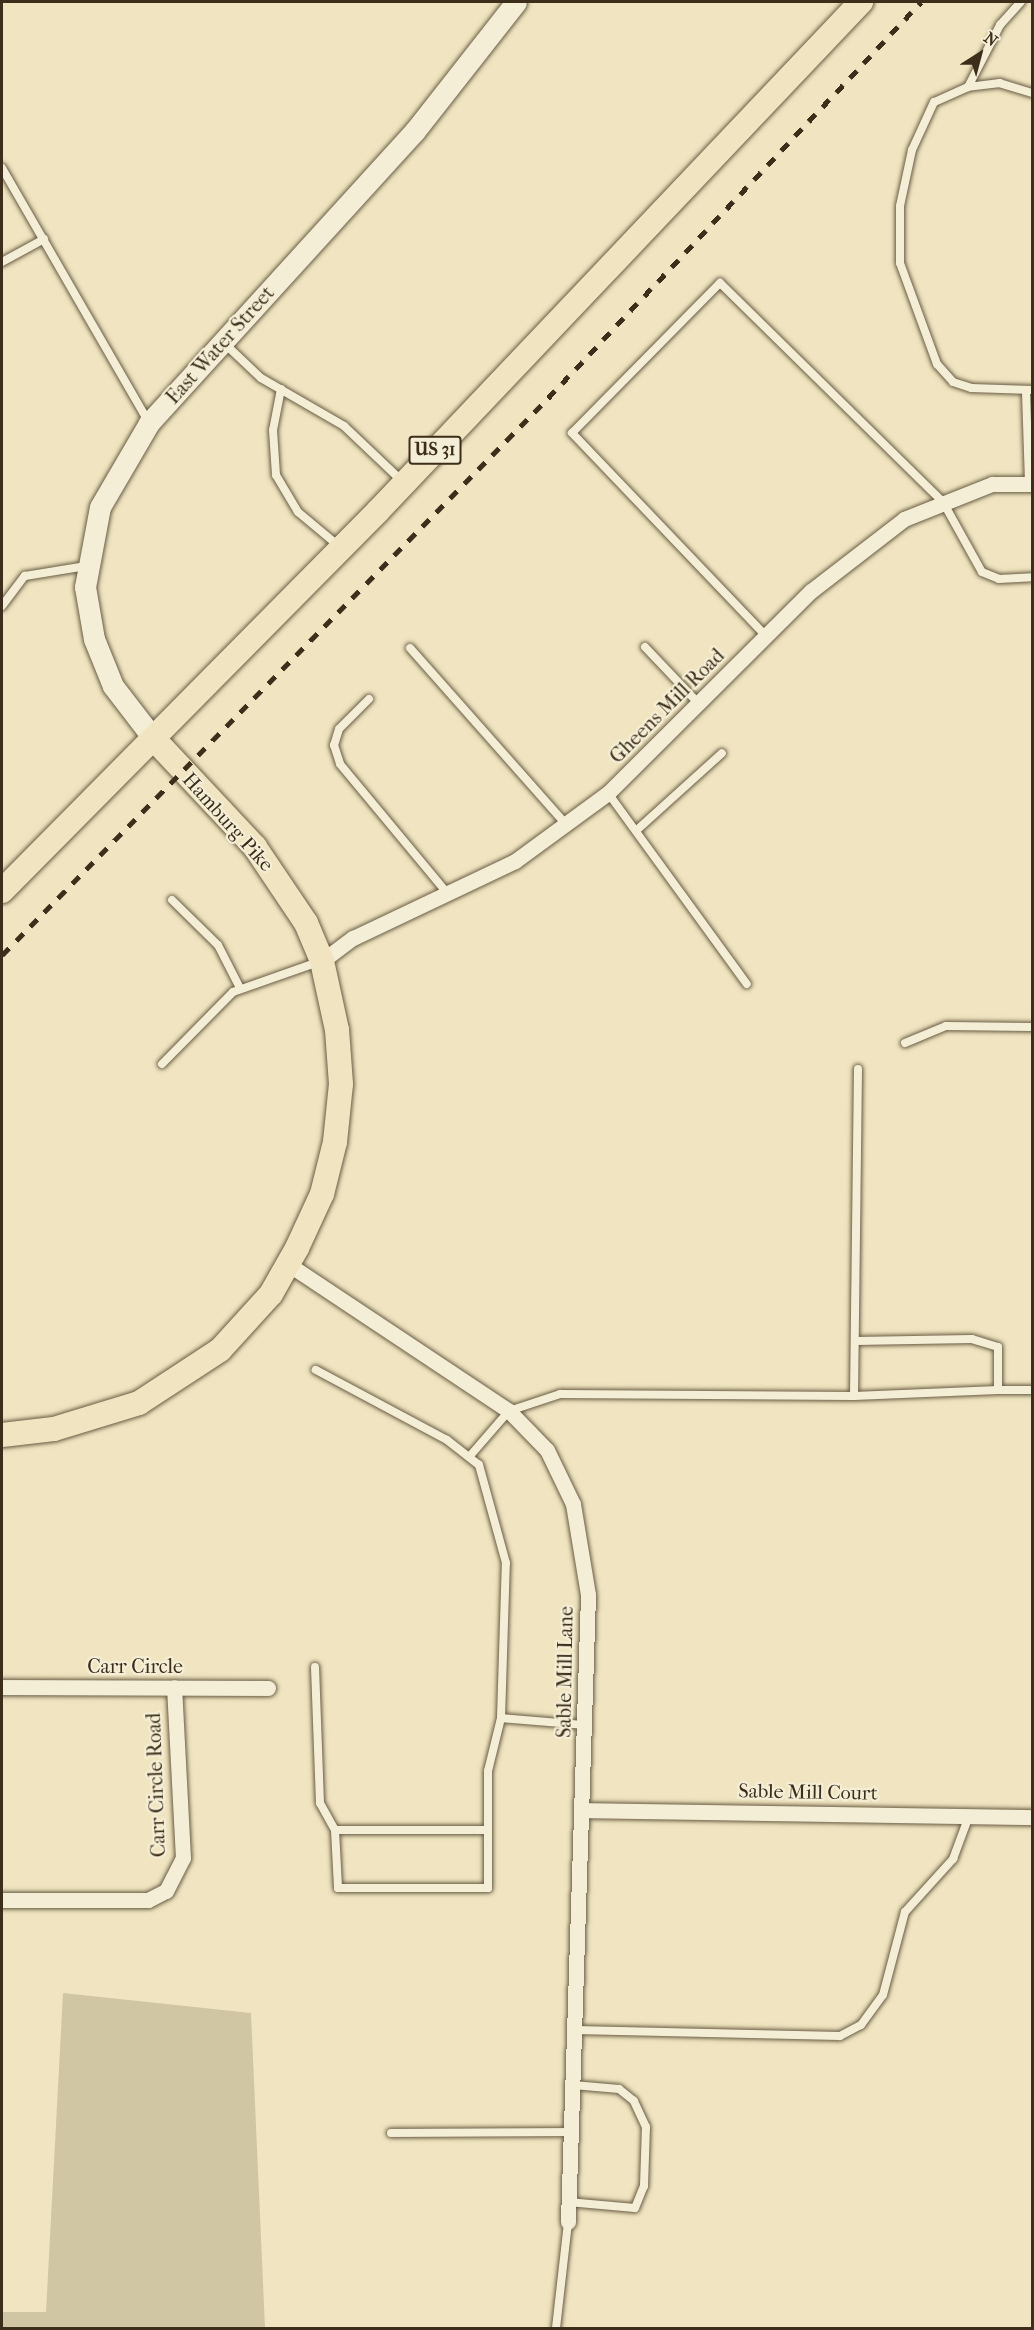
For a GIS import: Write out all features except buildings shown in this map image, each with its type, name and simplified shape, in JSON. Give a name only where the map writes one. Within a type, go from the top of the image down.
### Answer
[{"type":"main road","name":"US 31","points":[[2,891],[404,483],[861,2]]},
{"type":"main road","name":"Hamburg Pike","points":[[2,1435],[98,1418],[175,1383],[220,1350],[251,1318],[288,1264],[322,1194],[335,1142],[340,1073],[322,960],[280,881],[153,738]]},
{"type":"street","name":"East Water Street","points":[[153,738],[113,686],[94,639],[87,566],[100,507],[149,423],[414,132],[516,2]]},
{"type":"street","name":"Gheens Mill Road","points":[[322,960],[353,938],[448,895],[515,861],[564,822],[608,793],[811,591],[904,519],[992,484],[1031,484]]},
{"type":"street","name":"Sable Mill Lane","points":[[288,1264],[509,1411],[547,1450],[573,1504],[588,1595],[583,1810],[567,2222]]},
{"type":"street","name":"Carr Circle","points":[[2,1687],[267,1688]]},
{"type":"street","name":"Carr Circle Road","points":[[2,1900],[148,1900],[173,1881],[183,1858],[174,1687]]},
{"type":"street","name":"Sable Mill Court","points":[[583,1810],[1032,1816]]},
{"type":"lane","points":[[968,87],[1000,25],[1021,2]]},
{"type":"lane","points":[[1031,484],[1029,391],[953,382],[937,364],[900,263],[900,206],[912,150],[934,102],[968,87],[1000,83],[1032,93]]},
{"type":"lane","points":[[2,168],[149,423]]},
{"type":"lane","points":[[2,262],[44,239]]},
{"type":"lane","points":[[766,636],[572,433],[720,283],[943,502],[982,572],[999,579],[1032,577]]},
{"type":"lane","points":[[223,342],[281,389],[344,426],[404,483]]},
{"type":"lane","points":[[281,389],[273,430],[276,475],[298,512],[341,548]]},
{"type":"lane","points":[[2,606],[25,576],[87,566]]},
{"type":"lane","points":[[645,647],[699,704]]},
{"type":"lane","points":[[410,648],[564,822]]},
{"type":"lane","points":[[369,699],[339,729],[334,745],[340,764],[448,895]]},
{"type":"lane","points":[[638,829],[722,753]]},
{"type":"lane","points":[[608,793],[638,829],[747,984]]},
{"type":"lane","points":[[172,900],[218,945],[240,988]]},
{"type":"lane","points":[[162,1064],[240,988],[322,960]]},
{"type":"lane","points":[[905,1043],[946,1026],[1032,1027]]},
{"type":"lane","points":[[854,1396],[858,1069]]},
{"type":"lane","points":[[855,1341],[972,1339],[998,1347],[998,1390]]},
{"type":"lane","points":[[315,1667],[320,1803],[334,1830],[338,1888],[488,1888],[488,1771],[501,1719],[506,1563],[479,1465],[469,1457],[316,1370]]},
{"type":"lane","points":[[469,1457],[509,1411],[560,1394],[854,1396],[1032,1390]]},
{"type":"lane","points":[[501,1719],[585,1725]]},
{"type":"lane","points":[[575,2031],[840,2036],[861,2025],[883,1995],[905,1912],[953,1859],[969,1816]]},
{"type":"lane","points":[[334,1830],[488,1830]]},
{"type":"lane","points":[[568,2202],[635,2208],[644,2186],[645,2127],[634,2101],[619,2089],[573,2085]]},
{"type":"lane","points":[[391,2133],[571,2132]]},
{"type":"lane","points":[[556,2328],[567,2222]]},
{"type":"shaded area","points":[[63,1993],[251,2013],[265,2328],[2,2328],[2,2312],[46,2312]]},
{"type":"railway","points":[[2,955],[548,398],[921,2]]}]
